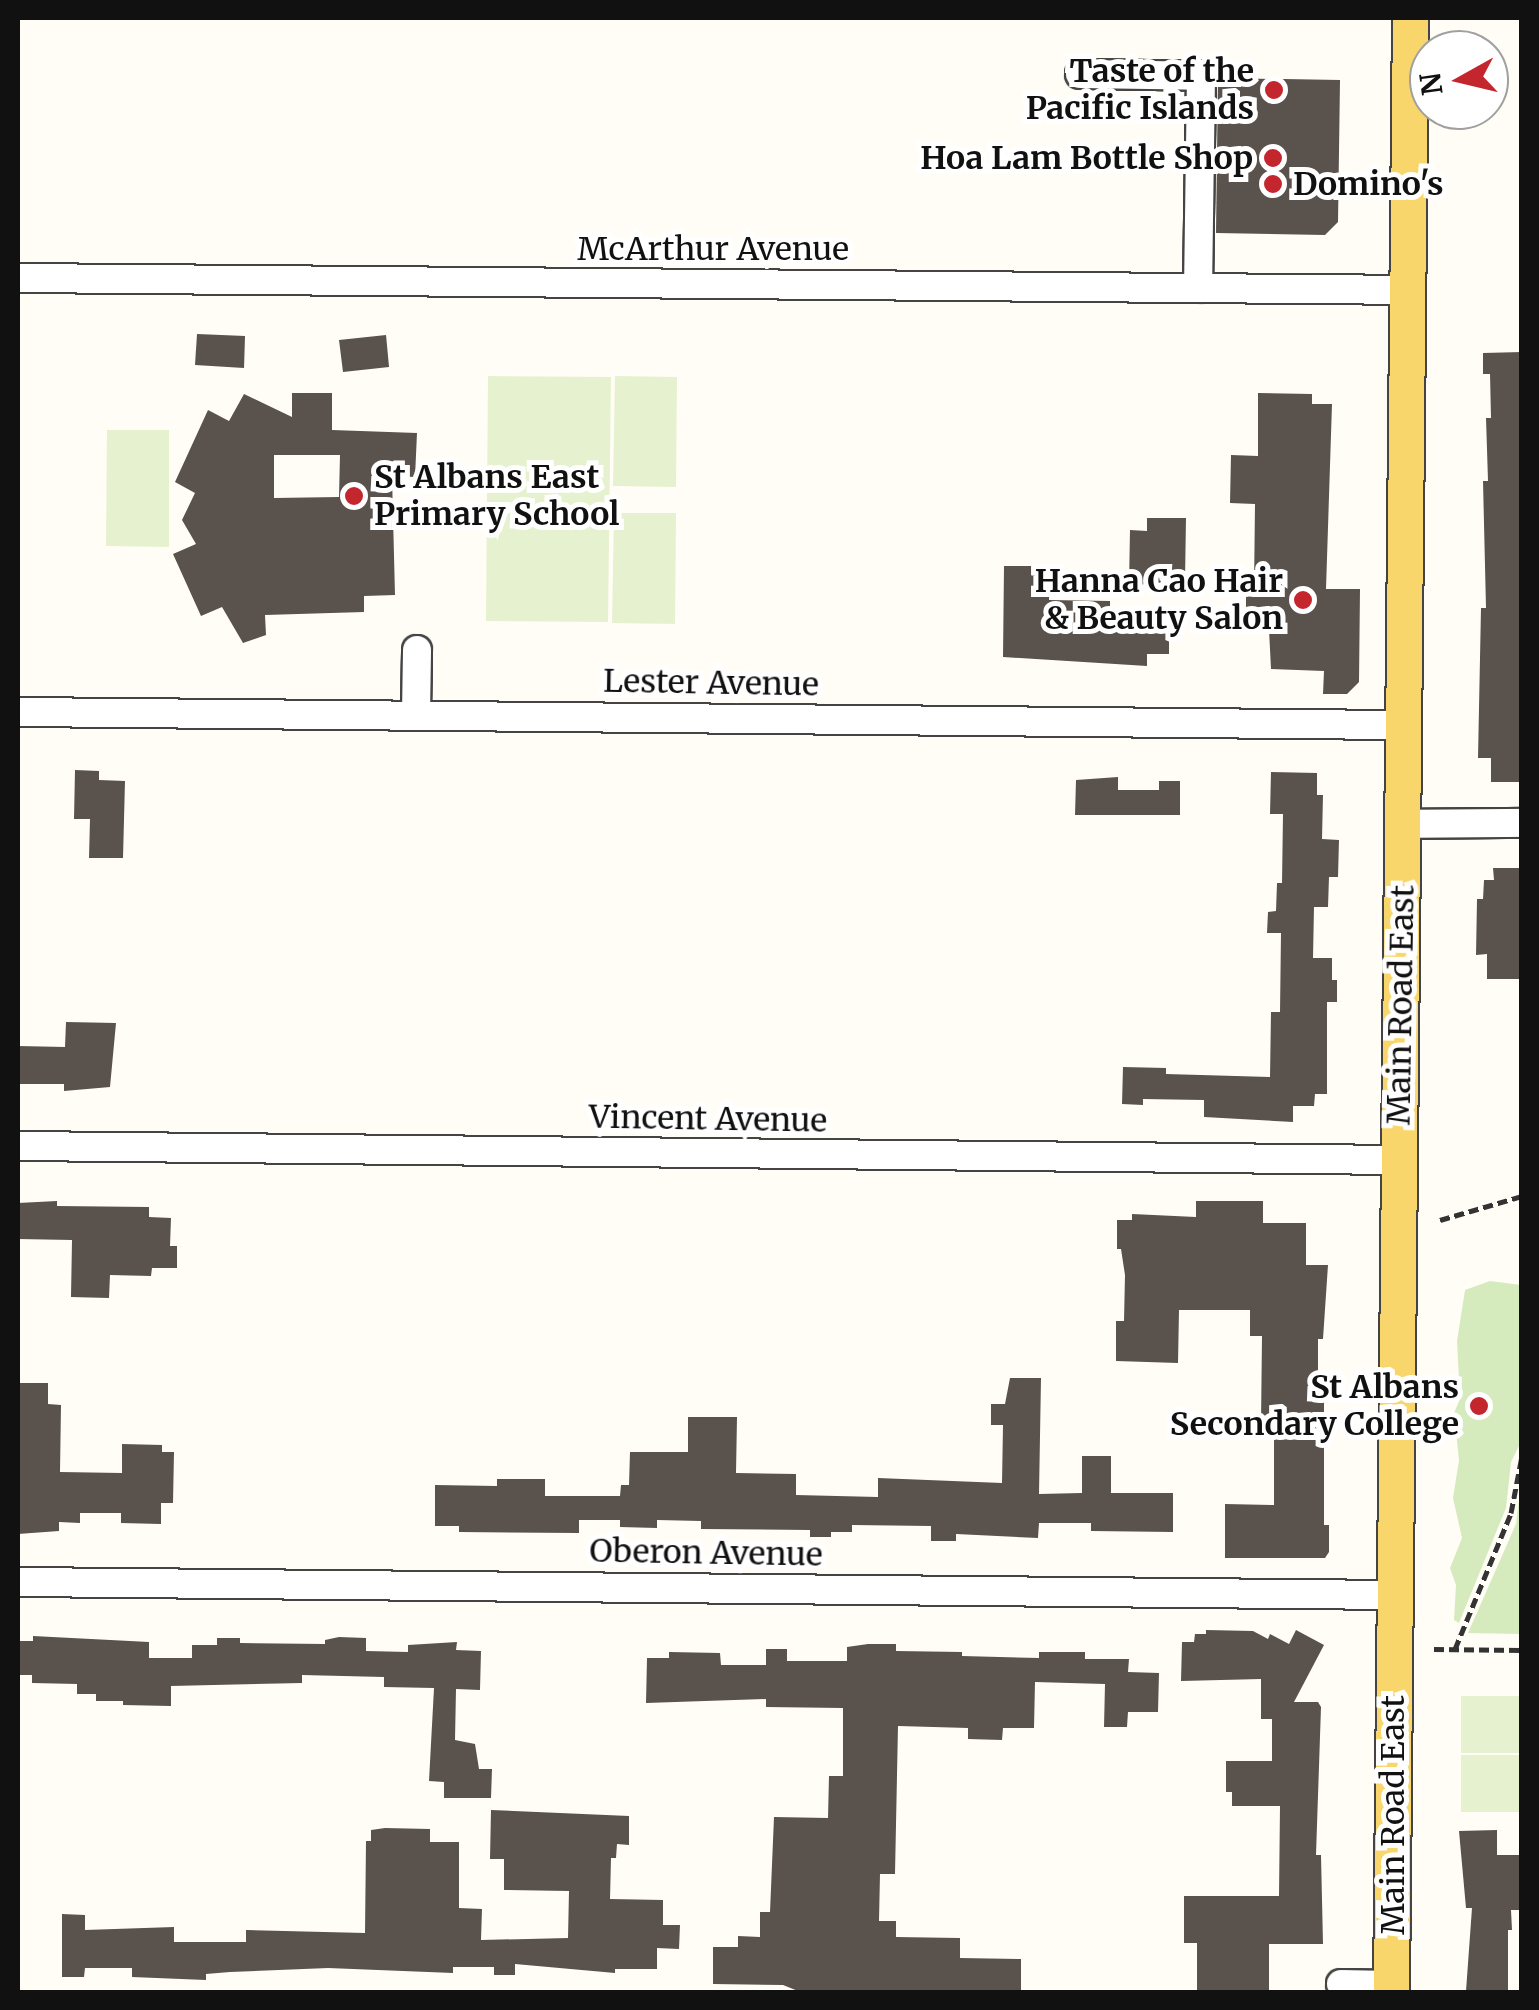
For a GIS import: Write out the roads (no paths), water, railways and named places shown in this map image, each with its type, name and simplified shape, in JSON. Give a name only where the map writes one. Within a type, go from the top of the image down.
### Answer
[{"type":"main road","name":"Main Road East","points":[[1391,1989],[1410,18]]},
{"type":"street","points":[[1080,74],[1200,76],[1198,288]]},
{"type":"street","name":"McArthur Avenue","points":[[18,278],[1409,290]]},
{"type":"street","points":[[416,716],[417,650]]},
{"type":"street","name":"Lester Avenue","points":[[18,712],[1404,725]]},
{"type":"street","points":[[1402,824],[1522,823]]},
{"type":"street","name":"Vincent Avenue","points":[[18,1146],[1398,1160]]},
{"type":"street","name":"Oberon Avenue","points":[[18,1582],[1394,1595]]},
{"type":"street","points":[[1341,1984],[1391,1989]]},
{"type":"place","name":"Taste of the Pacific Islands","points":[[1274,90]]},
{"type":"place","name":"Hoa Lam Bottle Shop","points":[[1273,158]]},
{"type":"place","name":"Domino's","points":[[1273,184]]},
{"type":"place","name":"St Albans East Primary School","points":[[354,496]]},
{"type":"place","name":"Hanna Cao Hair & Beauty Salon","points":[[1303,600]]},
{"type":"place","name":"St Albans Secondary College","points":[[1479,1406]]}]
